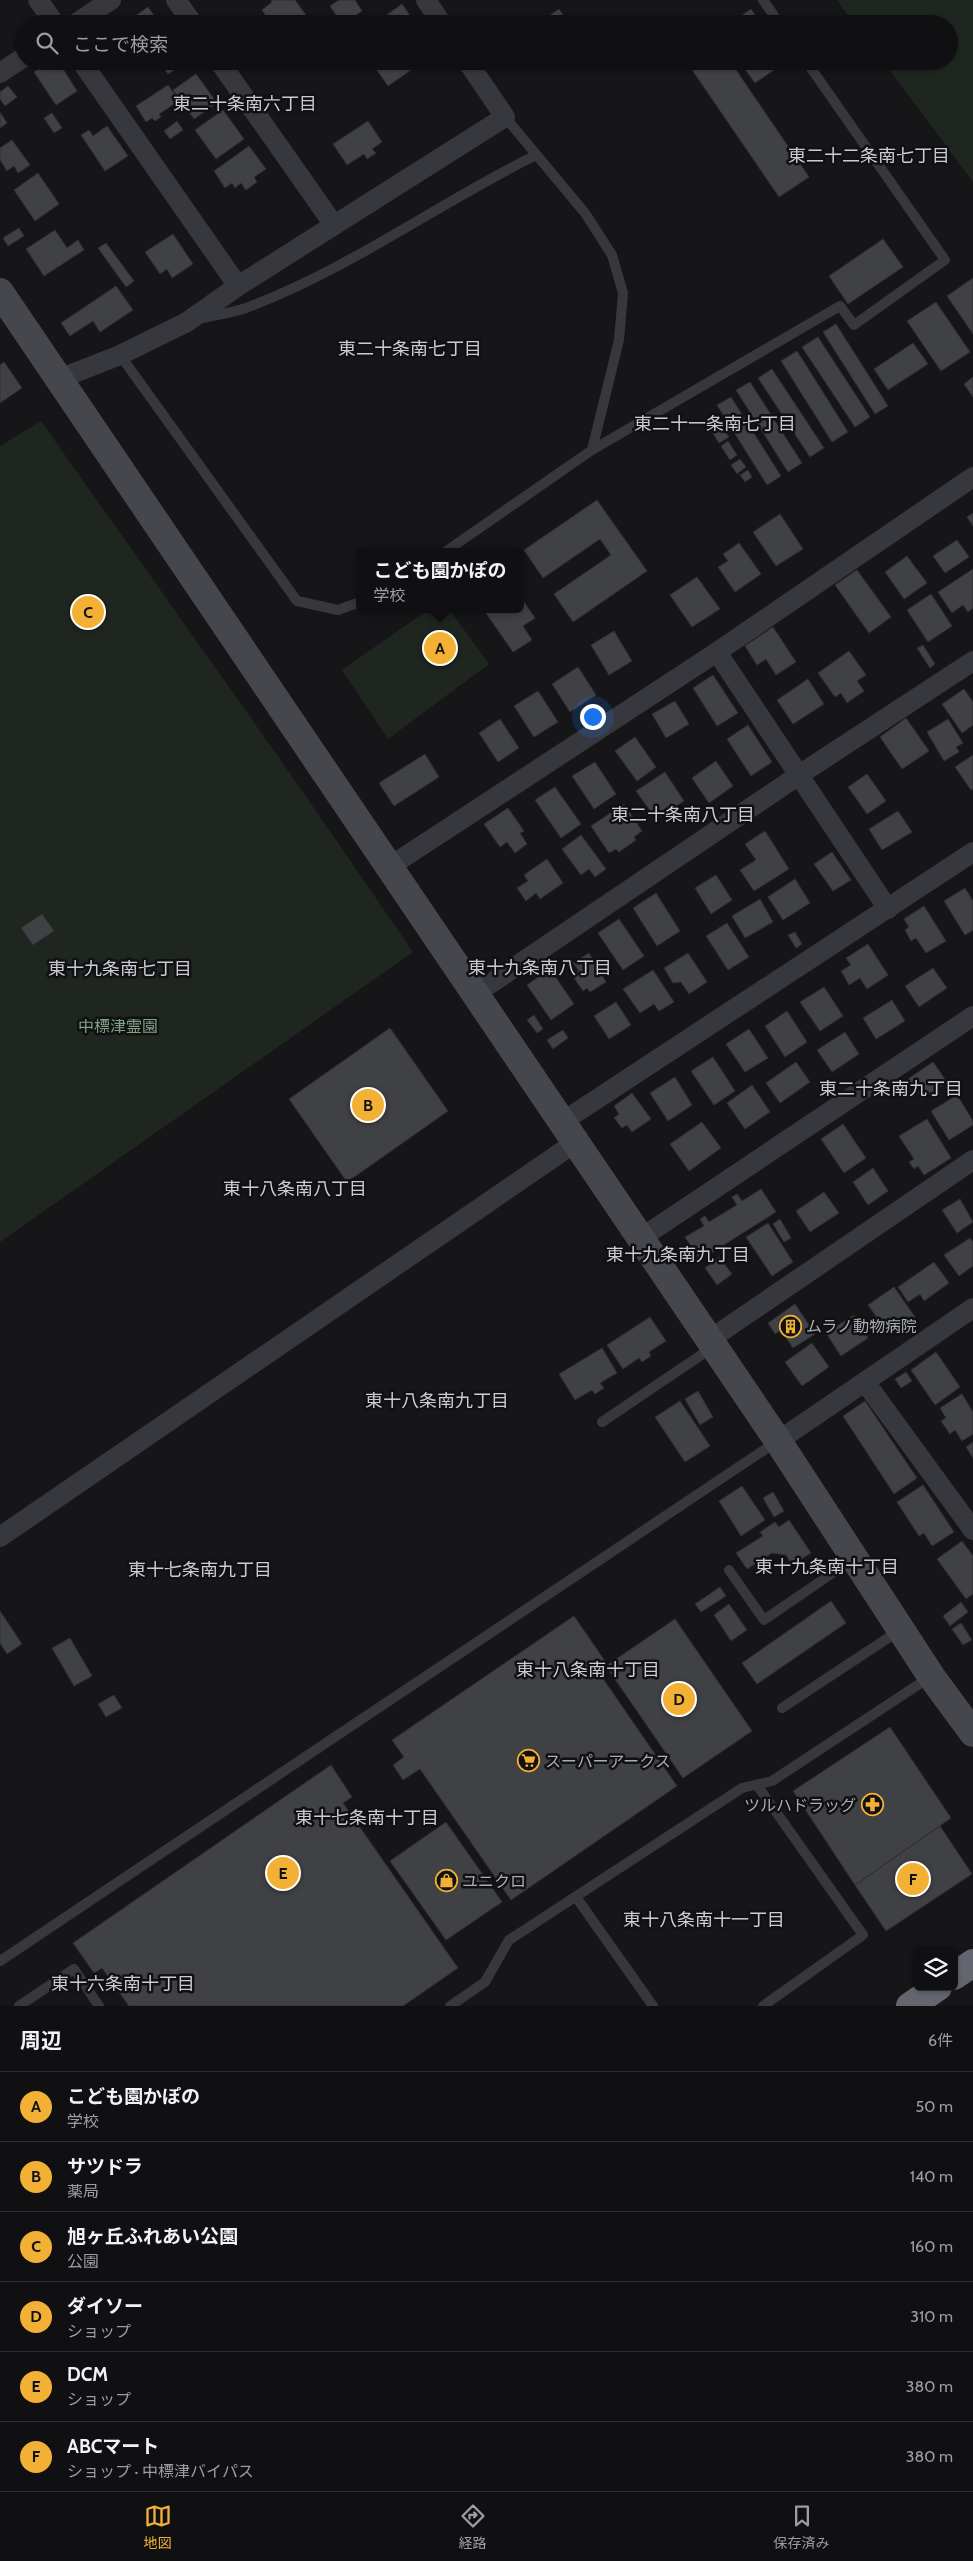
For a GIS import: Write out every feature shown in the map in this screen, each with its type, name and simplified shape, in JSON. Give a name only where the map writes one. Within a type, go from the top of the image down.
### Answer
[{"type":"highway","points":[[958,1973],[973,1962]]},
{"type":"highway","points":[[910,2006],[932,1991]]},
{"type":"street","points":[[38,0],[49,15]]},
{"type":"street","points":[[88,15],[111,0]]},
{"type":"street","points":[[176,0],[187,15]]},
{"type":"street","points":[[426,0],[436,15]]},
{"type":"street","points":[[0,72],[15,63]]},
{"type":"street","points":[[87,70],[238,286]]},
{"type":"street","points":[[225,70],[334,225]]},
{"type":"street","points":[[59,380],[120,355],[187,322],[238,286],[505,117],[473,70]]},
{"type":"street","points":[[0,292],[778,1441],[931,1676],[973,1733]]},
{"type":"street","points":[[389,867],[716,652],[973,477]]},
{"type":"street","points":[[716,652],[888,909]]},
{"type":"street","points":[[476,994],[799,775],[973,661]]},
{"type":"street","points":[[0,1537],[569,1132],[888,909],[973,852]]},
{"type":"street","points":[[641,1238],[973,1016]]},
{"type":"street","points":[[712,1343],[973,1160]]},
{"type":"street","points":[[778,1441],[973,1308]]},
{"type":"street","points":[[865,1382],[973,1530]]},
{"type":"lane","points":[[763,0],[774,15]]},
{"type":"lane","points":[[452,548],[592,450],[840,306],[854,325],[945,260],[812,70]]},
{"type":"lane","points":[[505,117],[585,213],[612,255],[623,293],[619,340],[592,450]]},
{"type":"lane","points":[[187,322],[245,308],[313,278],[494,176],[536,155]]},
{"type":"lane","points":[[120,355],[297,601],[338,610],[356,603]]},
{"type":"lane","points":[[602,1422],[712,1343]]},
{"type":"lane","points":[[0,1962],[778,1441]]},
{"type":"lane","points":[[729,1570],[764,1620],[854,1558]]},
{"type":"lane","points":[[782,1708],[901,1629]]},
{"type":"lane","points":[[450,2006],[485,1982],[509,1940],[742,1788],[772,1781],[931,1676]]},
{"type":"lane","points":[[757,1785],[864,1935],[763,2006]]},
{"type":"lane","points":[[576,1897],[653,2006]]},
{"type":"lane","points":[[19,2006],[74,1969],[99,2006]]},
{"type":"green space","points":[[837,0],[973,0],[973,182],[890,70],[958,70],[958,15],[848,15]]},
{"type":"green space","name":"中標津霊園","points":[[41,421],[294,779],[413,952],[0,1242],[0,446]]},
{"type":"green space","points":[[423,613],[452,613],[489,664],[388,739],[342,670]]},
{"type":"building","points":[[271,0],[295,0],[306,15],[265,15],[262,10],[272,2]]},
{"type":"building","points":[[339,0],[355,0],[362,11],[356,15],[336,15],[330,6]]},
{"type":"building","points":[[402,4],[410,15],[387,15]]},
{"type":"building","points":[[148,7],[154,15],[137,15]]},
{"type":"building","points":[[559,9],[563,15],[550,15]]},
{"type":"building","points":[[751,9],[755,15],[742,15]]},
{"type":"building","points":[[37,70],[64,70],[77,91],[56,105],[34,72]]},
{"type":"building","points":[[165,70],[174,70],[168,74]]},
{"type":"building","points":[[377,70],[411,70],[388,86]]},
{"type":"building","points":[[692,70],[736,70],[809,177],[779,197]]},
{"type":"building","points":[[746,70],[774,70],[755,83]]},
{"type":"building","points":[[196,74],[217,103],[194,119],[173,90]]},
{"type":"building","points":[[168,85],[179,101],[159,114],[161,117],[155,121],[152,118],[146,122],[136,106]]},
{"type":"building","points":[[8,86],[17,97],[5,106],[0,99],[0,92]]},
{"type":"building","points":[[223,110],[244,139],[216,159],[195,130]]},
{"type":"building","points":[[0,112],[7,123],[0,128]]},
{"type":"building","points":[[52,113],[62,128],[54,133],[44,118]]},
{"type":"building","points":[[177,121],[183,130],[170,139],[164,131]]},
{"type":"building","points":[[368,121],[382,142],[372,149],[376,153],[367,159],[364,154],[347,165],[333,144]]},
{"type":"building","points":[[107,126],[128,156],[105,171],[81,135],[89,130],[93,136]]},
{"type":"building","points":[[12,140],[30,165],[18,173],[14,166],[7,171],[0,160],[0,148]]},
{"type":"building","points":[[249,146],[266,169],[254,177],[257,182],[246,190],[241,183],[235,188],[232,183],[225,188],[214,171]]},
{"type":"building","points":[[38,173],[59,204],[35,221],[14,190]]},
{"type":"building","points":[[19,228],[24,236],[8,246],[3,238]]},
{"type":"building","points":[[55,230],[67,248],[78,240],[84,250],[44,276],[26,249]]},
{"type":"building","points":[[173,234],[193,264],[172,278],[167,269],[160,274],[145,252]]},
{"type":"building","points":[[883,239],[903,267],[848,304],[829,276]]},
{"type":"building","points":[[106,243],[134,281],[126,287],[98,248]]},
{"type":"building","points":[[973,278],[973,334],[947,296]]},
{"type":"building","points":[[116,286],[133,310],[100,332],[93,321],[70,336],[61,323]]},
{"type":"building","points":[[936,302],[970,352],[941,371],[907,321]]},
{"type":"building","points":[[836,324],[888,406],[875,414],[823,332]]},
{"type":"building","points":[[818,337],[870,417],[855,427],[802,347]]},
{"type":"building","points":[[913,343],[928,364],[888,390],[874,369]]},
{"type":"building","points":[[797,351],[848,432],[832,442],[781,361]]},
{"type":"building","points":[[4,362],[22,388],[0,403],[0,365]]},
{"type":"building","points":[[772,369],[824,448],[810,457],[758,378]]},
{"type":"building","points":[[973,377],[973,397],[964,384]]},
{"type":"building","points":[[750,382],[802,463],[788,472],[736,390]]},
{"type":"building","points":[[731,397],[781,476],[767,485],[717,405]]},
{"type":"building","points":[[714,415],[729,437],[719,443],[705,421]]},
{"type":"building","points":[[728,441],[737,455],[730,460],[721,446]]},
{"type":"building","points":[[740,459],[746,467],[737,474],[731,465]]},
{"type":"building","points":[[748,470],[752,477],[745,482],[740,475]]},
{"type":"building","points":[[597,500],[647,571],[573,622],[554,594],[611,555],[600,539],[543,578],[524,550]]},
{"type":"building","points":[[973,513],[973,526],[967,517]]},
{"type":"building","points":[[780,514],[803,549],[776,566],[753,532]]},
{"type":"building","points":[[957,540],[969,557],[945,573],[933,556]]},
{"type":"building","points":[[739,543],[761,574],[735,592],[718,567],[728,561],[723,554]]},
{"type":"building","points":[[907,556],[927,583],[904,599],[885,572]]},
{"type":"building","points":[[973,569],[973,608],[968,612],[963,605],[952,613],[938,592]]},
{"type":"building","points":[[857,570],[891,617],[869,633],[835,585]]},
{"type":"building","points":[[697,577],[720,609],[692,627],[670,595]]},
{"type":"building","points":[[931,594],[952,626],[928,642],[907,610]]},
{"type":"building","points":[[524,602],[535,618],[523,626],[532,640],[513,652],[486,613],[524,613]]},
{"type":"building","points":[[773,627],[796,662],[776,675],[766,659],[757,665],[745,646]]},
{"type":"building","points":[[614,631],[632,661],[609,675],[591,645]]},
{"type":"building","points":[[923,645],[935,664],[930,668],[917,648]]},
{"type":"building","points":[[849,651],[866,675],[857,681],[864,691],[847,703],[841,693],[835,697],[818,673]]},
{"type":"building","points":[[578,667],[596,695],[570,712],[552,684]]},
{"type":"building","points":[[713,675],[738,713],[717,726],[693,688]]},
{"type":"building","points":[[808,679],[824,704],[793,724],[777,700]]},
{"type":"building","points":[[964,689],[973,702],[973,725],[962,733],[942,704]]},
{"type":"building","points":[[538,691],[558,722],[534,737],[514,706]]},
{"type":"building","points":[[675,701],[689,724],[666,738],[652,714]]},
{"type":"building","points":[[906,718],[929,751],[902,769],[880,737]]},
{"type":"building","points":[[500,719],[519,748],[498,762],[479,733]]},
{"type":"building","points":[[948,719],[963,743],[956,747],[959,752],[944,761],[927,732]]},
{"type":"building","points":[[748,725],[772,762],[751,776],[727,739]]},
{"type":"building","points":[[635,737],[656,767],[637,781],[615,751]]},
{"type":"building","points":[[425,754],[439,777],[394,806],[379,783]]},
{"type":"building","points":[[973,755],[973,789],[971,790],[955,767]]},
{"type":"building","points":[[716,761],[733,786],[709,803],[692,778]]},
{"type":"building","points":[[595,762],[616,794],[594,809],[572,776]]},
{"type":"building","points":[[665,772],[684,801],[656,819],[636,791]]},
{"type":"building","points":[[867,774],[886,801],[867,814],[848,787]]},
{"type":"building","points":[[555,787],[581,824],[561,838],[535,800]]},
{"type":"building","points":[[624,804],[642,831],[634,837],[636,840],[619,852],[616,849],[609,853],[591,826]]},
{"type":"building","points":[[508,808],[524,831],[520,833],[527,844],[515,853],[507,842],[500,847],[484,824]]},
{"type":"building","points":[[898,811],[912,832],[882,850],[869,829]]},
{"type":"building","points":[[765,831],[789,869],[754,891],[740,870],[756,860],[745,844]]},
{"type":"building","points":[[581,835],[606,869],[595,877],[589,869],[581,875],[562,849]]},
{"type":"building","points":[[832,852],[851,880],[833,891],[814,864]]},
{"type":"building","points":[[547,859],[563,883],[540,899],[536,893],[526,901],[517,888],[528,881],[524,875]]},
{"type":"building","points":[[716,875],[732,900],[711,914],[695,888]]},
{"type":"building","points":[[795,879],[810,903],[783,920],[768,897]]},
{"type":"building","points":[[965,888],[973,901],[973,930],[965,935],[944,901]]},
{"type":"building","points":[[656,893],[680,931],[657,946],[633,908]]},
{"type":"building","points":[[760,899],[773,922],[745,938],[732,916]]},
{"type":"building","points":[[924,906],[946,941],[926,953],[916,938],[911,941],[905,930],[909,927],[904,919]]},
{"type":"building","points":[[42,914],[54,931],[33,945],[21,928]]},
{"type":"building","points":[[619,919],[644,956],[623,970],[598,933]]},
{"type":"building","points":[[727,923],[749,957],[728,970],[706,936]]},
{"type":"building","points":[[795,932],[802,944],[796,948],[788,935]]},
{"type":"building","points":[[868,944],[888,975],[867,989],[860,978],[849,985],[841,971],[851,965],[846,958]]},
{"type":"building","points":[[589,953],[606,982],[590,992],[587,988],[583,991],[572,975],[579,971],[573,963]]},
{"type":"building","points":[[688,953],[707,982],[689,994],[681,982],[673,983],[664,968]]},
{"type":"building","points":[[933,968],[947,988],[919,1007],[905,986]]},
{"type":"building","points":[[550,969],[574,1004],[551,1020],[527,985]]},
{"type":"building","points":[[653,970],[674,1002],[659,1011],[654,1004],[640,1013],[623,989]]},
{"type":"building","points":[[824,987],[843,1016],[820,1031],[800,1002]]},
{"type":"building","points":[[892,1000],[905,1021],[876,1039],[863,1018]]},
{"type":"building","points":[[616,1002],[631,1025],[609,1039],[594,1016]]},
{"type":"building","points":[[787,1011],[807,1042],[785,1057],[765,1026]]},
{"type":"building","points":[[534,1015],[543,1029],[537,1033],[527,1020]]},
{"type":"building","points":[[390,1028],[448,1111],[347,1182],[289,1099]]},
{"type":"building","points":[[749,1029],[768,1058],[745,1072],[726,1044]]},
{"type":"building","points":[[563,1030],[568,1038],[553,1049],[547,1040]]},
{"type":"building","points":[[845,1032],[859,1054],[832,1072],[817,1050]]},
{"type":"building","points":[[713,1057],[735,1091],[714,1105],[691,1071]]},
{"type":"building","points":[[796,1062],[810,1082],[780,1103],[766,1083]]},
{"type":"building","points":[[933,1062],[947,1082],[922,1099],[908,1079]]},
{"type":"building","points":[[675,1077],[692,1105],[668,1121],[650,1093]]},
{"type":"building","points":[[752,1085],[770,1112],[745,1129],[727,1103]]},
{"type":"building","points":[[632,1093],[651,1119],[632,1132],[627,1125],[622,1128],[614,1118],[619,1114],[614,1106]]},
{"type":"building","points":[[957,1095],[973,1121],[973,1125],[949,1140],[931,1111]]},
{"type":"building","points":[[927,1119],[951,1158],[924,1175],[918,1166],[914,1169],[909,1162],[914,1159],[899,1136]]},
{"type":"building","points":[[702,1122],[721,1148],[689,1171],[670,1144]]},
{"type":"building","points":[[843,1124],[866,1158],[844,1173],[821,1139]]},
{"type":"building","points":[[873,1168],[888,1191],[868,1205],[853,1182]]},
{"type":"building","points":[[761,1189],[776,1212],[700,1260],[685,1237],[704,1226],[700,1219],[705,1216],[709,1222],[737,1205],[732,1197],[737,1194],[742,1201]]},
{"type":"building","points":[[824,1192],[839,1213],[810,1232],[796,1211]]},
{"type":"building","points":[[960,1199],[973,1222],[957,1233],[942,1210]]},
{"type":"building","points":[[780,1219],[791,1238],[784,1242],[773,1224]]},
{"type":"building","points":[[768,1223],[793,1262],[772,1276],[746,1237]]},
{"type":"building","points":[[970,1238],[973,1242],[973,1266],[959,1276],[944,1255]]},
{"type":"building","points":[[719,1257],[732,1274],[717,1285],[705,1268]]},
{"type":"building","points":[[934,1262],[949,1283],[924,1301],[920,1294],[908,1302],[898,1287]]},
{"type":"building","points":[[894,1287],[915,1317],[900,1328],[893,1319],[883,1326],[868,1305]]},
{"type":"building","name":"ムラノ動物病院","points":[[795,1304],[815,1334],[793,1348],[781,1330],[775,1334],[768,1323]]},
{"type":"building","points":[[854,1315],[868,1338],[841,1356],[826,1333]]},
{"type":"building","points":[[650,1317],[666,1341],[649,1352],[651,1356],[642,1362],[639,1358],[623,1369],[607,1345]]},
{"type":"building","points":[[812,1343],[829,1367],[802,1386],[785,1362]]},
{"type":"building","points":[[602,1348],[617,1373],[600,1383],[604,1388],[595,1394],[592,1390],[575,1400],[559,1374]]},
{"type":"building","points":[[936,1352],[960,1387],[935,1405],[911,1370]]},
{"type":"building","points":[[906,1372],[912,1381],[901,1388],[895,1379]]},
{"type":"building","points":[[698,1391],[713,1417],[700,1425],[685,1399]]},
{"type":"building","points":[[962,1394],[973,1412],[973,1434],[962,1441],[955,1430],[950,1434],[941,1421],[946,1418],[940,1408]]},
{"type":"building","points":[[680,1401],[710,1446],[685,1462],[655,1417]]},
{"type":"building","points":[[865,1401],[917,1478],[894,1494],[843,1416]]},
{"type":"building","points":[[973,1442],[973,1458],[966,1447]]},
{"type":"building","points":[[923,1485],[954,1532],[932,1546],[924,1533],[919,1536],[897,1502]]},
{"type":"building","points":[[742,1486],[765,1520],[741,1536],[719,1501]]},
{"type":"building","points":[[773,1492],[784,1511],[774,1517],[763,1498]]},
{"type":"building","points":[[789,1520],[811,1553],[792,1565],[786,1555],[772,1553],[747,1569],[736,1553],[763,1536],[760,1532],[775,1522],[779,1527]]},
{"type":"building","points":[[962,1541],[973,1556],[973,1594],[966,1599],[937,1559]]},
{"type":"building","points":[[720,1587],[726,1596],[701,1612],[695,1604]]},
{"type":"building","points":[[831,1601],[846,1623],[757,1684],[742,1663]]},
{"type":"building","points":[[961,1602],[968,1612],[950,1626],[943,1616]]},
{"type":"building","points":[[729,1604],[747,1630],[731,1641],[714,1615]]},
{"type":"building","points":[[0,1611],[22,1644],[7,1654],[0,1643]]},
{"type":"building","name":"スーパーアークス","points":[[574,1616],[605,1661],[595,1667],[677,1786],[511,1900],[420,1769],[403,1780],[393,1765],[404,1757],[392,1740]]},
{"type":"building","points":[[675,1619],[752,1731],[683,1778],[606,1666]]},
{"type":"building","points":[[961,1623],[972,1640],[963,1645],[952,1629]]},
{"type":"building","points":[[70,1638],[92,1676],[74,1686],[52,1648]]},
{"type":"building","points":[[114,1695],[122,1708],[106,1717],[98,1704]]},
{"type":"building","name":"ツルハドラッグ","points":[[890,1727],[951,1818],[855,1885],[793,1791]]},
{"type":"building","points":[[331,1765],[352,1797],[343,1803],[458,1968],[403,2006],[129,2006],[102,1968],[94,1973],[73,1943]]},
{"type":"building","name":"ユニクロ","points":[[446,1822],[502,1902],[446,1940],[390,1861]]},
{"type":"building","points":[[940,1826],[972,1874],[886,1931],[855,1885]]},
{"type":"place","name":"旭ヶ丘ふれあい公園","points":[[88,612]]},
{"type":"place","name":"こども園かぽの","points":[[440,648]]},
{"type":"place","name":"サツドラ","points":[[368,1105]]},
{"type":"place","name":"ムラノ動物病院","points":[[790,1326]]},
{"type":"place","name":"ダイソー","points":[[679,1699]]},
{"type":"place","name":"スーパーアークス","points":[[529,1761]]},
{"type":"place","name":"ツルハドラッグ","points":[[872,1805]]},
{"type":"place","name":"DCM","points":[[283,1873]]},
{"type":"place","name":"ABCマート","points":[[913,1879]]},
{"type":"place","name":"ユニクロ","points":[[446,1881]]},
{"type":"district","name":"東二十条南六丁目","points":[[245,104]]},
{"type":"district","name":"東二十二条南七丁目","points":[[869,156]]},
{"type":"district","name":"東二十条南七丁目","points":[[410,349]]},
{"type":"district","name":"東二十一条南七丁目","points":[[715,424]]},
{"type":"district","name":"東二十条南八丁目","points":[[683,815]]},
{"type":"district","name":"東十九条南八丁目","points":[[540,968]]},
{"type":"district","name":"東十九条南七丁目","points":[[120,969]]},
{"type":"district","name":"東二十条南九丁目","points":[[891,1089]]},
{"type":"district","name":"東十八条南八丁目","points":[[295,1189]]},
{"type":"district","name":"東十九条南九丁目","points":[[678,1255]]},
{"type":"district","name":"東十八条南九丁目","points":[[437,1401]]},
{"type":"district","name":"東十九条南十丁目","points":[[827,1567]]},
{"type":"district","name":"東十七条南九丁目","points":[[200,1570]]},
{"type":"district","name":"東十八条南十丁目","points":[[588,1670]]},
{"type":"district","name":"東十七条南十丁目","points":[[367,1818]]},
{"type":"district","name":"東十八条南十一丁目","points":[[704,1920]]},
{"type":"district","name":"東十六条南十丁目","points":[[123,1984]]}]
